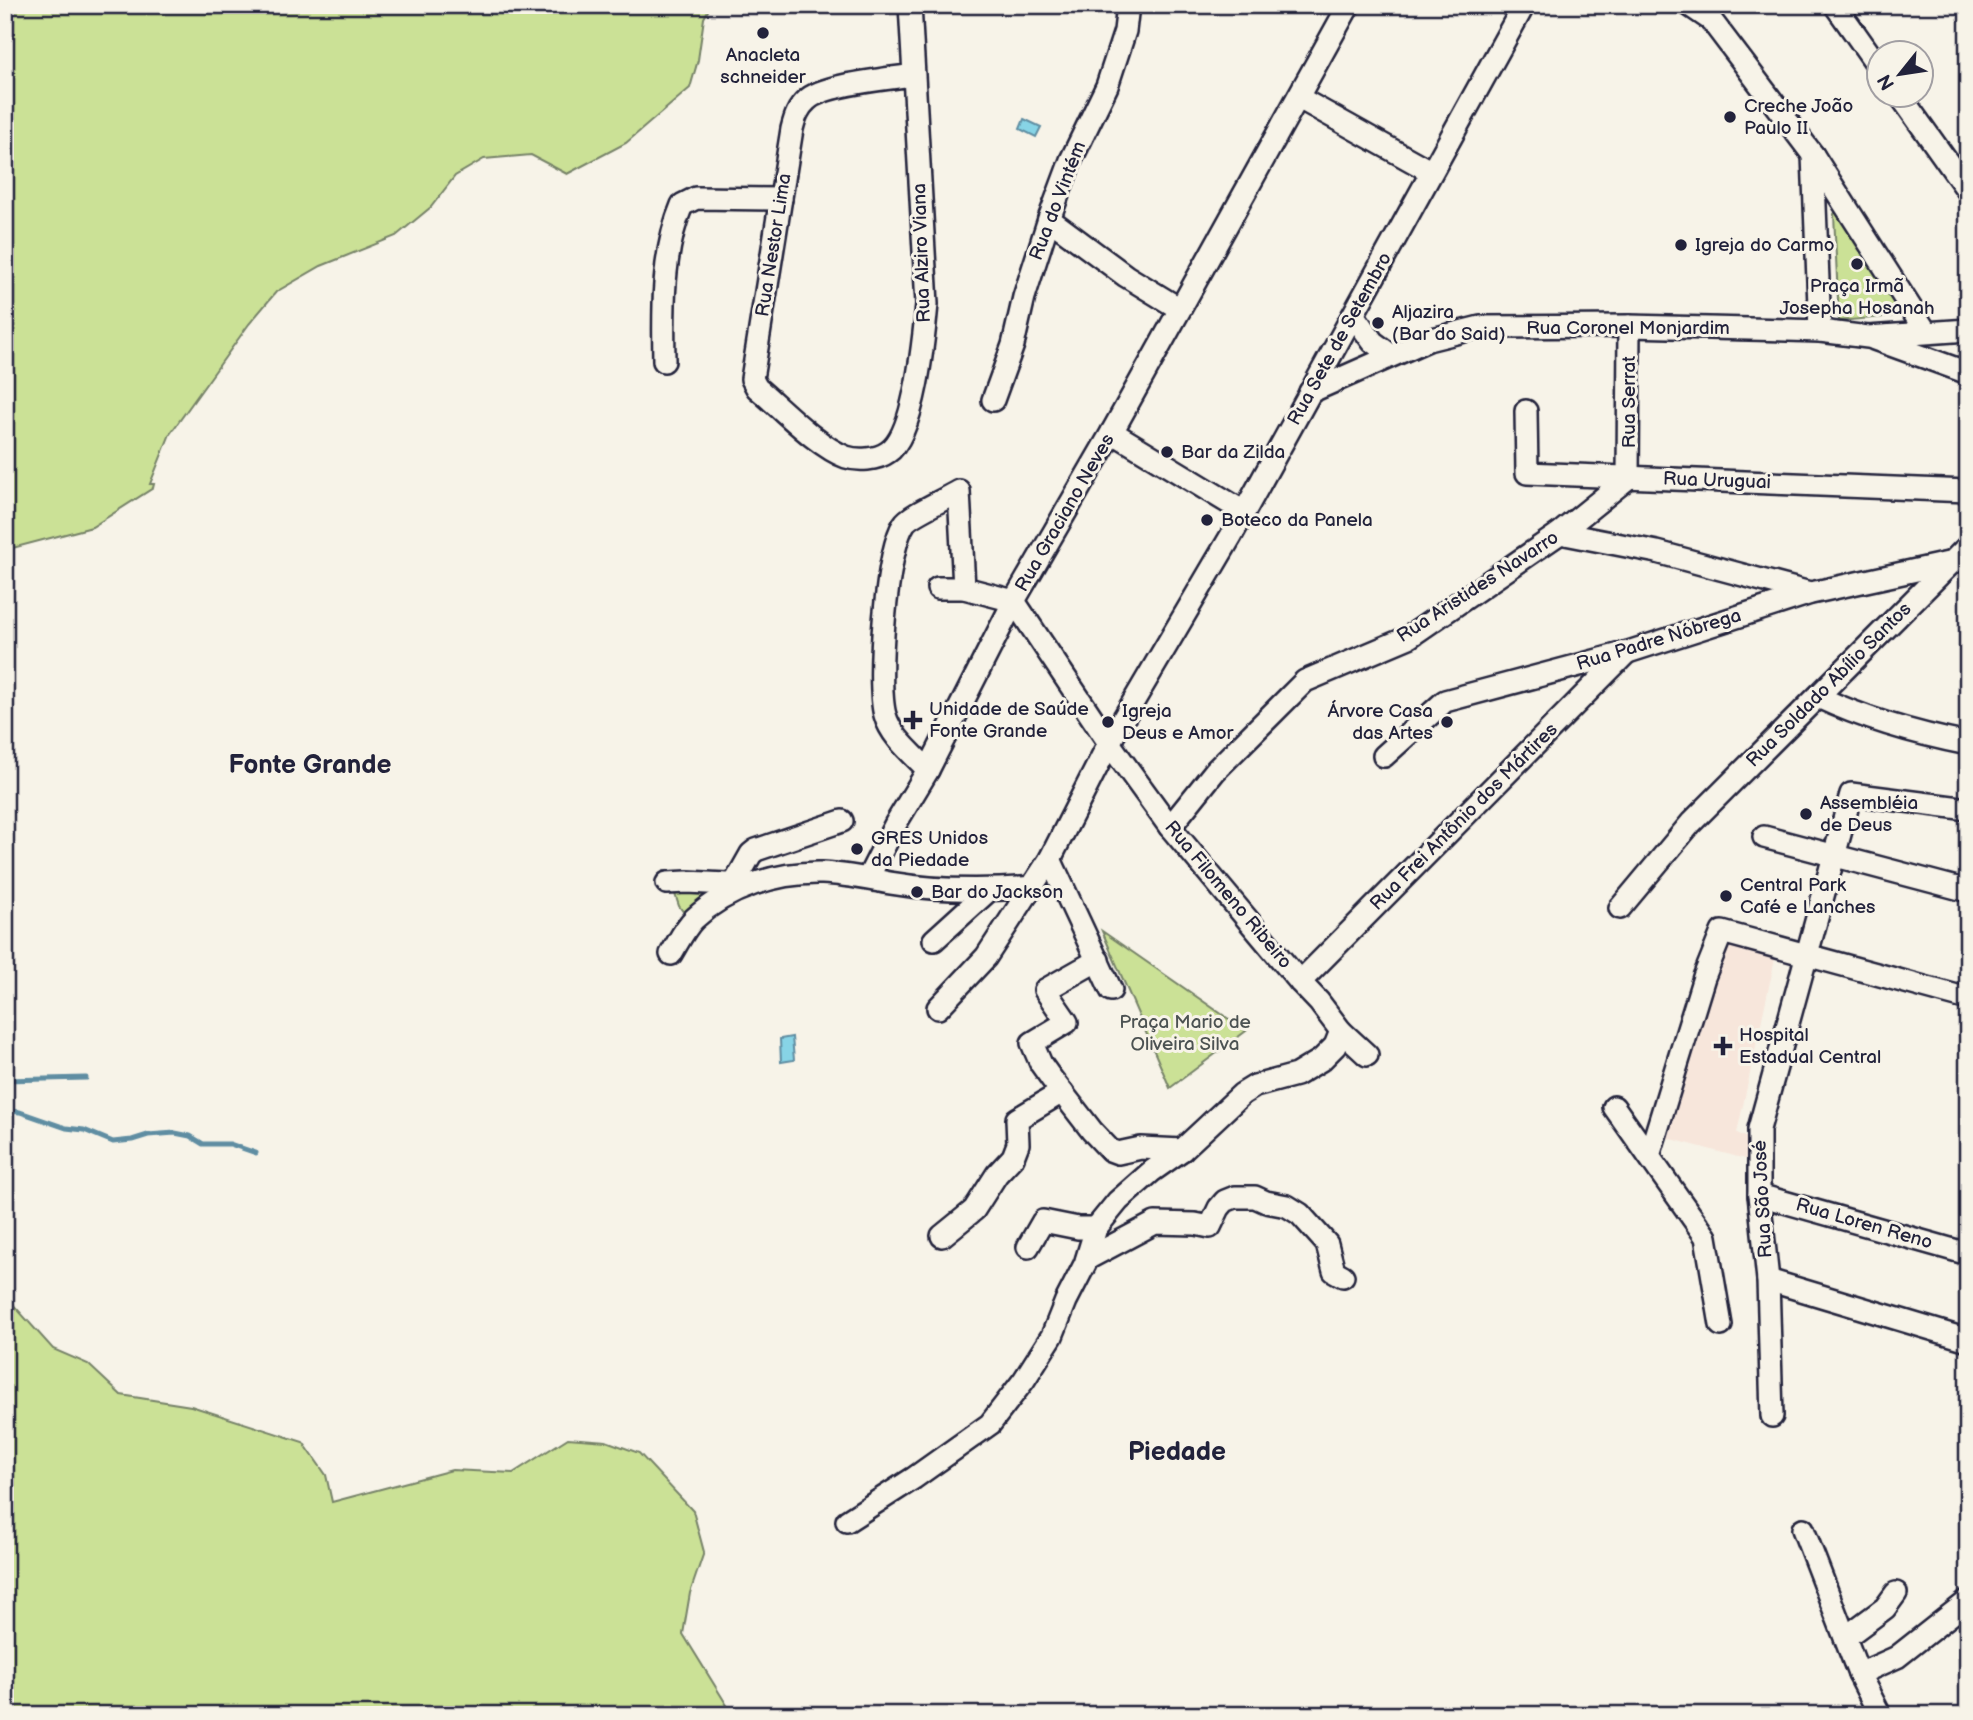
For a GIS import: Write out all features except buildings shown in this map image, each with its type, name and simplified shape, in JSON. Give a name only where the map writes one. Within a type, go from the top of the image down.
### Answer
[{"type":"street","name":"Rua Alziro Viana","points":[[848,457],[870,459],[888,452],[901,436],[909,414],[923,346],[927,304],[910,5]]},
{"type":"street","name":"Rua do Vintém","points":[[993,400],[1013,345],[1024,297],[1049,219],[1071,160],[1107,86],[1125,31],[1128,5]]},
{"type":"street","name":"Rua Graciano Neves","points":[[868,878],[896,823],[928,770],[1014,601],[1112,432],[1349,5]]},
{"type":"street","name":"Rua Sete de Setembro","points":[[1109,743],[1244,512],[1524,5]]},
{"type":"street","points":[[1689,5],[1714,13],[1813,155],[1926,332]]},
{"type":"street","points":[[1835,5],[1864,46]]},
{"type":"street","name":"Rua Nestor Lima","points":[[848,457],[828,447],[757,388],[752,379],[792,129],[796,113],[808,98],[828,89],[913,75]]},
{"type":"street","points":[[1299,98],[1430,171]]},
{"type":"street","points":[[1909,108],[1968,191]]},
{"type":"street","points":[[1813,155],[1820,331]]},
{"type":"street","points":[[664,361],[664,289],[677,217],[682,205],[696,198],[781,200]]},
{"type":"street","points":[[1049,219],[1126,276],[1180,309]]},
{"type":"street","points":[[1354,316],[1373,342],[1391,355]]},
{"type":"street","name":"Rua Coronel Monjardim","points":[[1310,392],[1428,340],[1480,327],[1629,326],[1820,331],[1868,337],[1968,330]]},
{"type":"street","name":"Rua Serrat","points":[[1628,478],[1629,326]]},
{"type":"street","name":"Rua Coronel Monjardim","points":[[1868,337],[1968,373]]},
{"type":"street","name":"Rua Uruguai","points":[[1526,411],[1527,473],[1968,491]]},
{"type":"street","points":[[1112,432],[1244,512]]},
{"type":"street","name":"Rua Aristides Navarro","points":[[1170,827],[1215,771],[1305,681],[1409,637],[1560,533],[1628,478]]},
{"type":"street","points":[[928,770],[895,735],[885,716],[883,660],[894,550],[905,522],[960,491],[964,589]]},
{"type":"street","points":[[1560,533],[1657,552],[1811,593]]},
{"type":"street","name":"Rua Padre Nóbrega","points":[[1384,756],[1445,701],[1628,652],[1811,593],[1960,554]]},
{"type":"street","name":"Rua Soldado Abílio Santos","points":[[1620,908],[1690,823],[1960,554]]},
{"type":"street","points":[[938,588],[964,589],[1014,601]]},
{"type":"street","name":"Rua Filomeno Ribeiro","points":[[1014,601],[1109,743],[1170,827],[1319,1002],[1338,1038],[1367,1055]]},
{"type":"street","name":"Rua Frei Antônio dos Mártires","points":[[1300,982],[1628,652]]},
{"type":"street","points":[[1818,697],[1842,708],[1921,733],[1968,744]]},
{"type":"street","points":[[938,1008],[986,957],[1034,887],[1109,743]]},
{"type":"street","name":"Rua São José","points":[[1772,1416],[1768,1280],[1759,1195],[1759,1129],[1851,794],[1968,809]]},
{"type":"street","points":[[671,954],[693,920],[741,884],[748,859],[756,850],[842,821]]},
{"type":"street","points":[[1764,837],[1968,891]]},
{"type":"street","points":[[1050,859],[1111,990]]},
{"type":"street","points":[[667,883],[741,884],[820,873],[890,883],[988,891],[1034,887]]},
{"type":"street","points":[[934,940],[988,891]]},
{"type":"street","points":[[1649,1156],[1704,977],[1722,932],[1968,999]]},
{"type":"street","points":[[1098,960],[1045,990],[1067,1022],[1032,1043],[1041,1064],[1092,1131],[1110,1150],[1118,1153],[1141,1148],[1182,1150]]},
{"type":"street","points":[[847,1521],[990,1424],[1024,1380],[1052,1336],[1087,1259],[1096,1228],[1118,1201],[1152,1171],[1182,1150],[1242,1094],[1255,1086],[1296,1075],[1321,1060],[1338,1038]]},
{"type":"street","points":[[942,1236],[974,1210],[997,1174],[1013,1157],[1018,1144],[1017,1119],[1062,1092]]},
{"type":"street","points":[[1614,1107],[1706,1237],[1721,1325]]},
{"type":"street","name":"Rua Loren Reno","points":[[1759,1195],[1968,1254]]},
{"type":"street","points":[[1087,1259],[1155,1223],[1210,1227],[1225,1201],[1235,1197],[1251,1197],[1294,1209],[1327,1244],[1334,1271],[1343,1276]]},
{"type":"street","points":[[1028,1247],[1043,1221],[1078,1228],[1096,1228]]},
{"type":"street","points":[[1768,1280],[1968,1340]]},
{"type":"street","points":[[1803,1530],[1859,1674],[1879,1715]]},
{"type":"street","points":[[1846,1637],[1885,1608],[1896,1593]]},
{"type":"street","points":[[1859,1674],[1897,1657],[1968,1601]]},
{"type":"shaded area","name":"Hospital Estadual Central","points":[[1721,941],[1775,959],[1737,1133],[1750,1139],[1749,1160],[1664,1137]]},
{"type":"green space","points":[[5,5],[711,5],[704,18],[698,60],[690,88],[626,143],[567,174],[531,155],[484,159],[455,176],[431,207],[396,236],[321,266],[276,292],[249,324],[170,434],[150,484],[154,484],[153,488],[92,527],[5,550]]},
{"type":"green space","name":"Praça Irmã Josepha Hosanah","points":[[1838,208],[1907,315],[1839,321],[1834,214]]},
{"type":"green space","points":[[673,888],[718,890],[687,917],[679,906]]},
{"type":"green space","name":"Praça Mario de Oliveira Silva","points":[[1102,931],[1246,1031],[1170,1088]]},
{"type":"green space","points":[[5,1299],[10,1301],[53,1349],[88,1364],[121,1395],[191,1406],[303,1442],[326,1475],[332,1502],[452,1470],[513,1473],[568,1438],[606,1441],[639,1453],[693,1511],[704,1552],[690,1593],[683,1634],[733,1715],[5,1715]]},
{"type":"water","points":[[1024,119],[1041,127],[1036,137],[1020,129]]},
{"type":"water","points":[[792,1037],[794,1060],[781,1062],[780,1039]]},
{"type":"waterway","points":[[5,1080],[86,1078]]},
{"type":"waterway","points":[[8,1111],[20,1112],[66,1128],[84,1130],[113,1142],[175,1133],[190,1136],[203,1144],[230,1144],[256,1153]]},
{"type":"place","name":"Anacleta schneider","points":[[763,33]]},
{"type":"place","name":"Creche João Paulo II","points":[[1730,117]]},
{"type":"place","name":"Igreja do Carmo","points":[[1681,245]]},
{"type":"place","name":"Praça Irmã Josepha Hosanah","points":[[1857,264]]},
{"type":"place","name":"Aljazira (Bar do Said)","points":[[1378,323]]},
{"type":"place","name":"Bar da Zilda","points":[[1167,452]]},
{"type":"place","name":"Boteco da Panela","points":[[1207,520]]},
{"type":"place","name":"Unidade de Saúde Fonte Grande","points":[[913,720]]},
{"type":"place","name":"Igreja Deus e Amor","points":[[1108,722]]},
{"type":"place","name":"Árvore Casa das Artes","points":[[1447,722]]},
{"type":"place","name":"Assembléia de Deus","points":[[1806,814]]},
{"type":"place","name":"GRES Unidos da Piedade","points":[[857,849]]},
{"type":"place","name":"Bar do Jackson","points":[[917,892]]},
{"type":"place","name":"Central Park Café e Lanches","points":[[1726,896]]},
{"type":"place","name":"Hospital Estadual Central","points":[[1723,1046]]},
{"type":"district","name":"Fonte Grande","points":[[310,765]]},
{"type":"district","name":"Piedade","points":[[1177,1452]]}]
